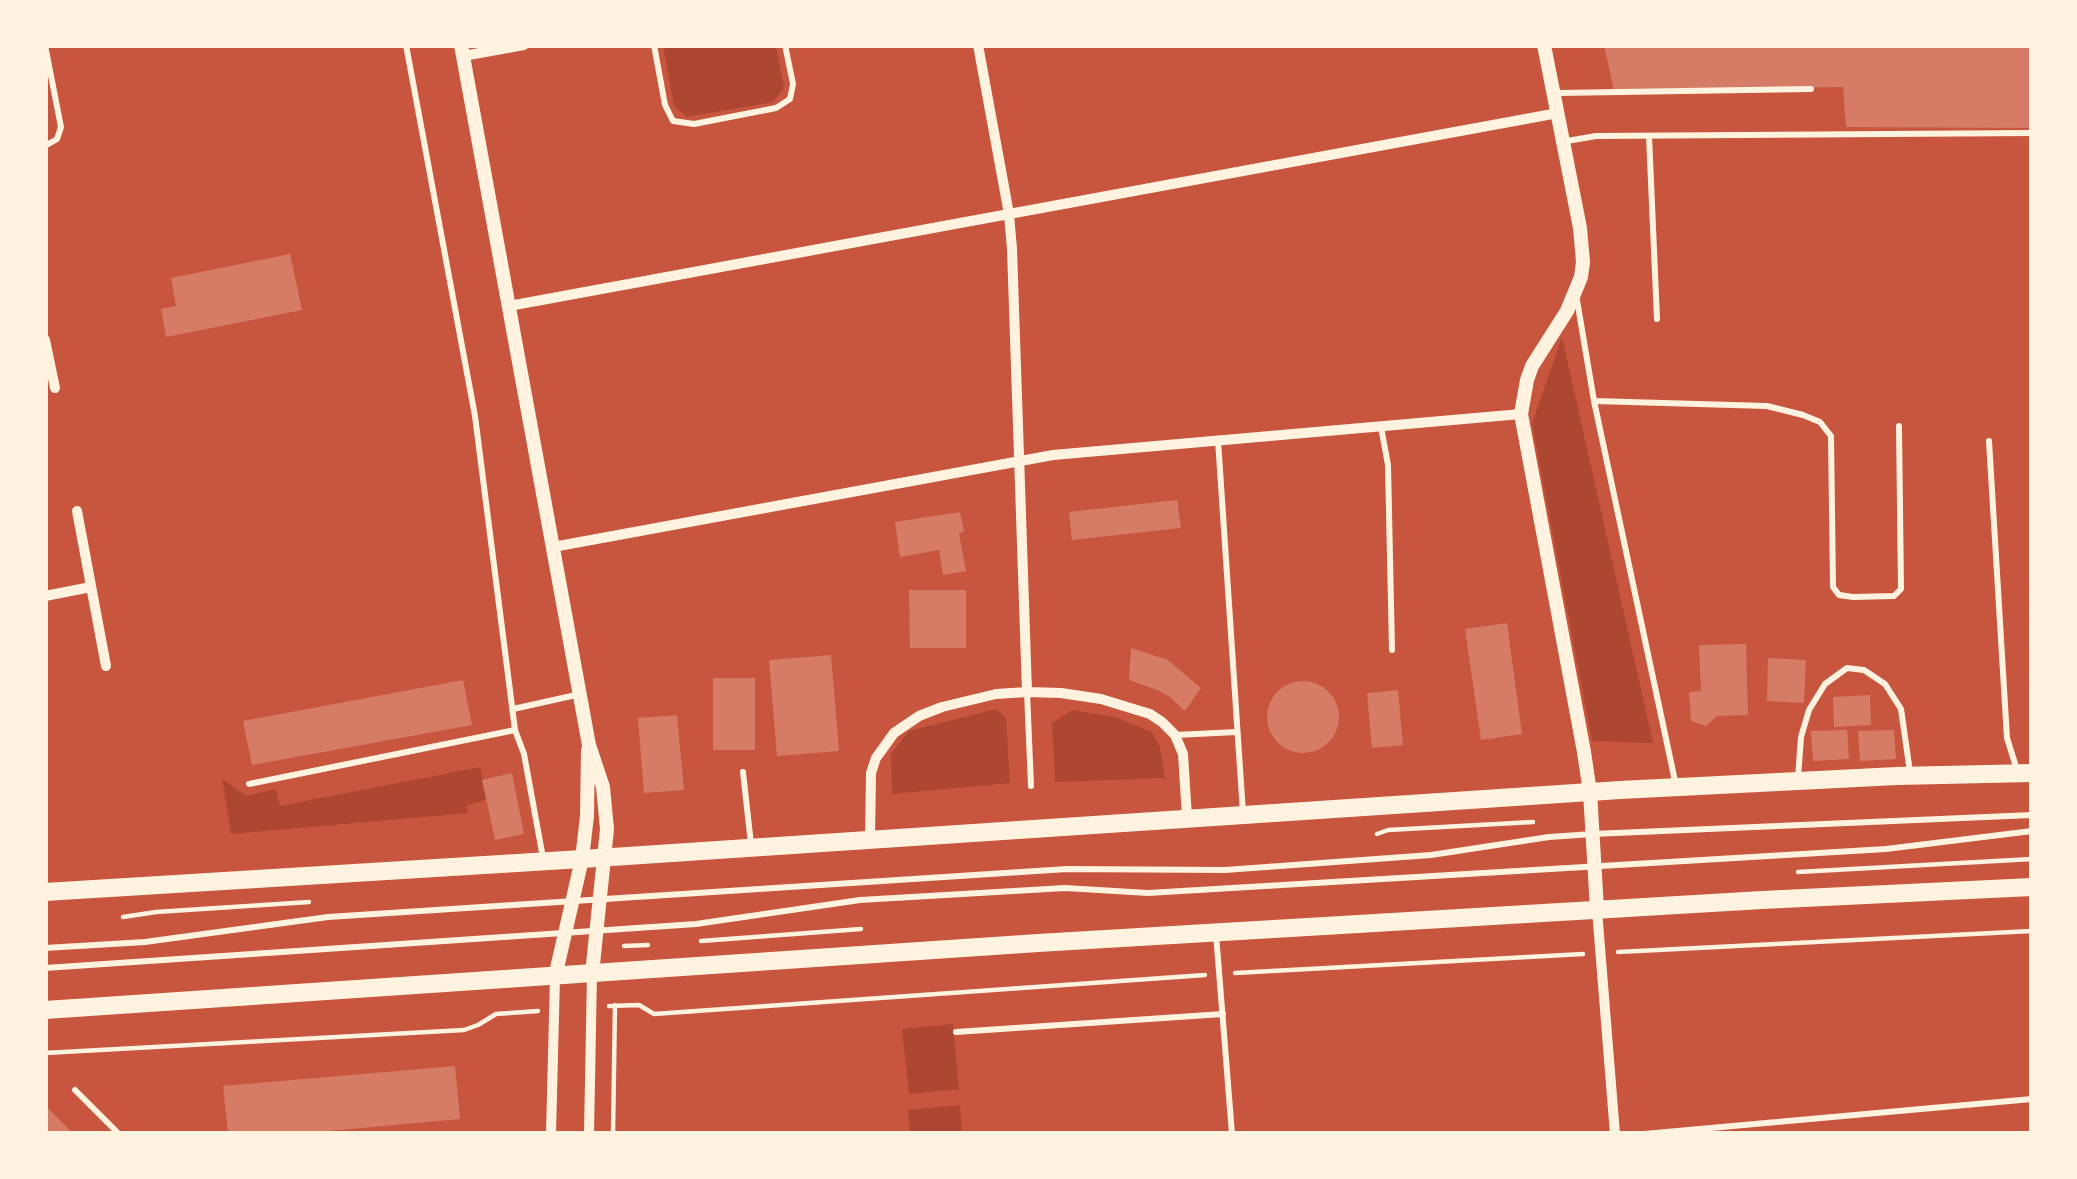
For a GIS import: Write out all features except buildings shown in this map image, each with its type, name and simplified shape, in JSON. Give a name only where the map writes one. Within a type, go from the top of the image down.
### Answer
[{"type":"main road","points":[[45,892],[1590,792],[2025,773]]},
{"type":"main road","points":[[45,1010],[1216,932],[2032,887]]},
{"type":"street","points":[[524,45],[462,51],[579,694],[603,787],[607,830],[592,974],[589,1134]]},
{"type":"street","points":[[978,45],[1009,214],[1027,692]]},
{"type":"street","points":[[1544,45],[1583,262],[1567,311],[1532,366],[1522,415],[1590,792],[1615,1134]]},
{"type":"street","points":[[509,306],[1558,113]]},
{"type":"street","points":[[45,340],[55,388]]},
{"type":"street","points":[[553,547],[1052,455],[1522,415]]},
{"type":"street","points":[[76,512],[106,666]]},
{"type":"street","points":[[45,596],[91,587]]},
{"type":"street","points":[[870,839],[871,773],[893,733],[942,707],[996,694],[1061,693],[1150,714],[1175,735],[1183,754],[1187,817]]},
{"type":"street","points":[[551,1134],[555,976],[582,859],[589,745]]},
{"type":"lane","points":[[45,146],[57,139],[61,127],[46,45]]},
{"type":"lane","points":[[406,45],[475,416],[514,730],[524,754],[544,862]]},
{"type":"lane","points":[[654,45],[673,122],[694,124],[776,108],[790,99],[793,84],[785,45]]},
{"type":"lane","points":[[1554,93],[1811,89]]},
{"type":"lane","points":[[1563,142],[1596,136],[2032,134]]},
{"type":"lane","points":[[1649,136],[1657,319]]},
{"type":"lane","points":[[1576,291],[1594,401],[1676,787]]},
{"type":"lane","points":[[1594,401],[1767,406],[1820,422],[1831,436],[1833,587],[1839,596],[1894,596],[1901,589],[1900,426]]},
{"type":"lane","points":[[1381,427],[1388,465],[1392,650]]},
{"type":"lane","points":[[1217,440],[1243,813]]},
{"type":"lane","points":[[1989,441],[2007,738],[2025,773]]},
{"type":"lane","points":[[1798,780],[1801,737],[1809,710],[1825,684],[1847,668],[1864,670],[1885,684],[1901,710],[1911,775]]},
{"type":"lane","points":[[1027,692],[1031,786]]},
{"type":"lane","points":[[512,710],[579,694]]},
{"type":"lane","points":[[249,784],[514,730]]},
{"type":"lane","points":[[1175,735],[1237,732]]},
{"type":"lane","points":[[743,772],[751,848]]},
{"type":"lane","points":[[45,948],[145,942],[300,919],[1067,869],[1249,868],[1431,855],[1593,833],[2032,814]]},
{"type":"lane","points":[[45,968],[735,920],[860,900],[1065,888],[1148,893],[1886,849],[2032,831]]},
{"type":"lane","points":[[1216,932],[1232,1134]]},
{"type":"lane","points":[[956,1032],[1223,1014]]},
{"type":"lane","points":[[75,1090],[119,1134]]},
{"type":"lane","points":[[1644,1134],[2032,1099]]},
{"type":"path","points":[[1377,834],[1546,821]]},
{"type":"path","points":[[1787,872],[2032,859]]},
{"type":"path","points":[[695,941],[862,928]]},
{"type":"path","points":[[591,1006],[639,1005],[654,1014],[1220,974],[2032,931]]},
{"type":"path","points":[[624,946],[647,945]]},
{"type":"path","points":[[613,1134],[615,1005]]},
{"type":"path","points":[[45,1053],[464,1030],[496,1014],[552,1010]]},
{"type":"shaded area","points":[[663,45],[776,45],[784,88],[773,102],[687,117],[674,106]]},
{"type":"shaded area","points":[[1562,337],[1653,743],[1592,741],[1532,424]]},
{"type":"shaded area","points":[[996,709],[1006,718],[1010,783],[892,794],[891,754],[909,731]]},
{"type":"shaded area","points":[[1072,710],[1115,717],[1152,732],[1160,747],[1165,778],[1055,782],[1052,723]]},
{"type":"shaded area","points":[[480,767],[487,799],[466,806],[468,813],[231,834],[222,779],[246,796],[276,789],[280,806]]},
{"type":"shaded area","points":[[953,1024],[959,1089],[909,1094],[902,1029]]},
{"type":"shaded area","points":[[960,1105],[962,1134],[910,1134],[908,1110]]}]
